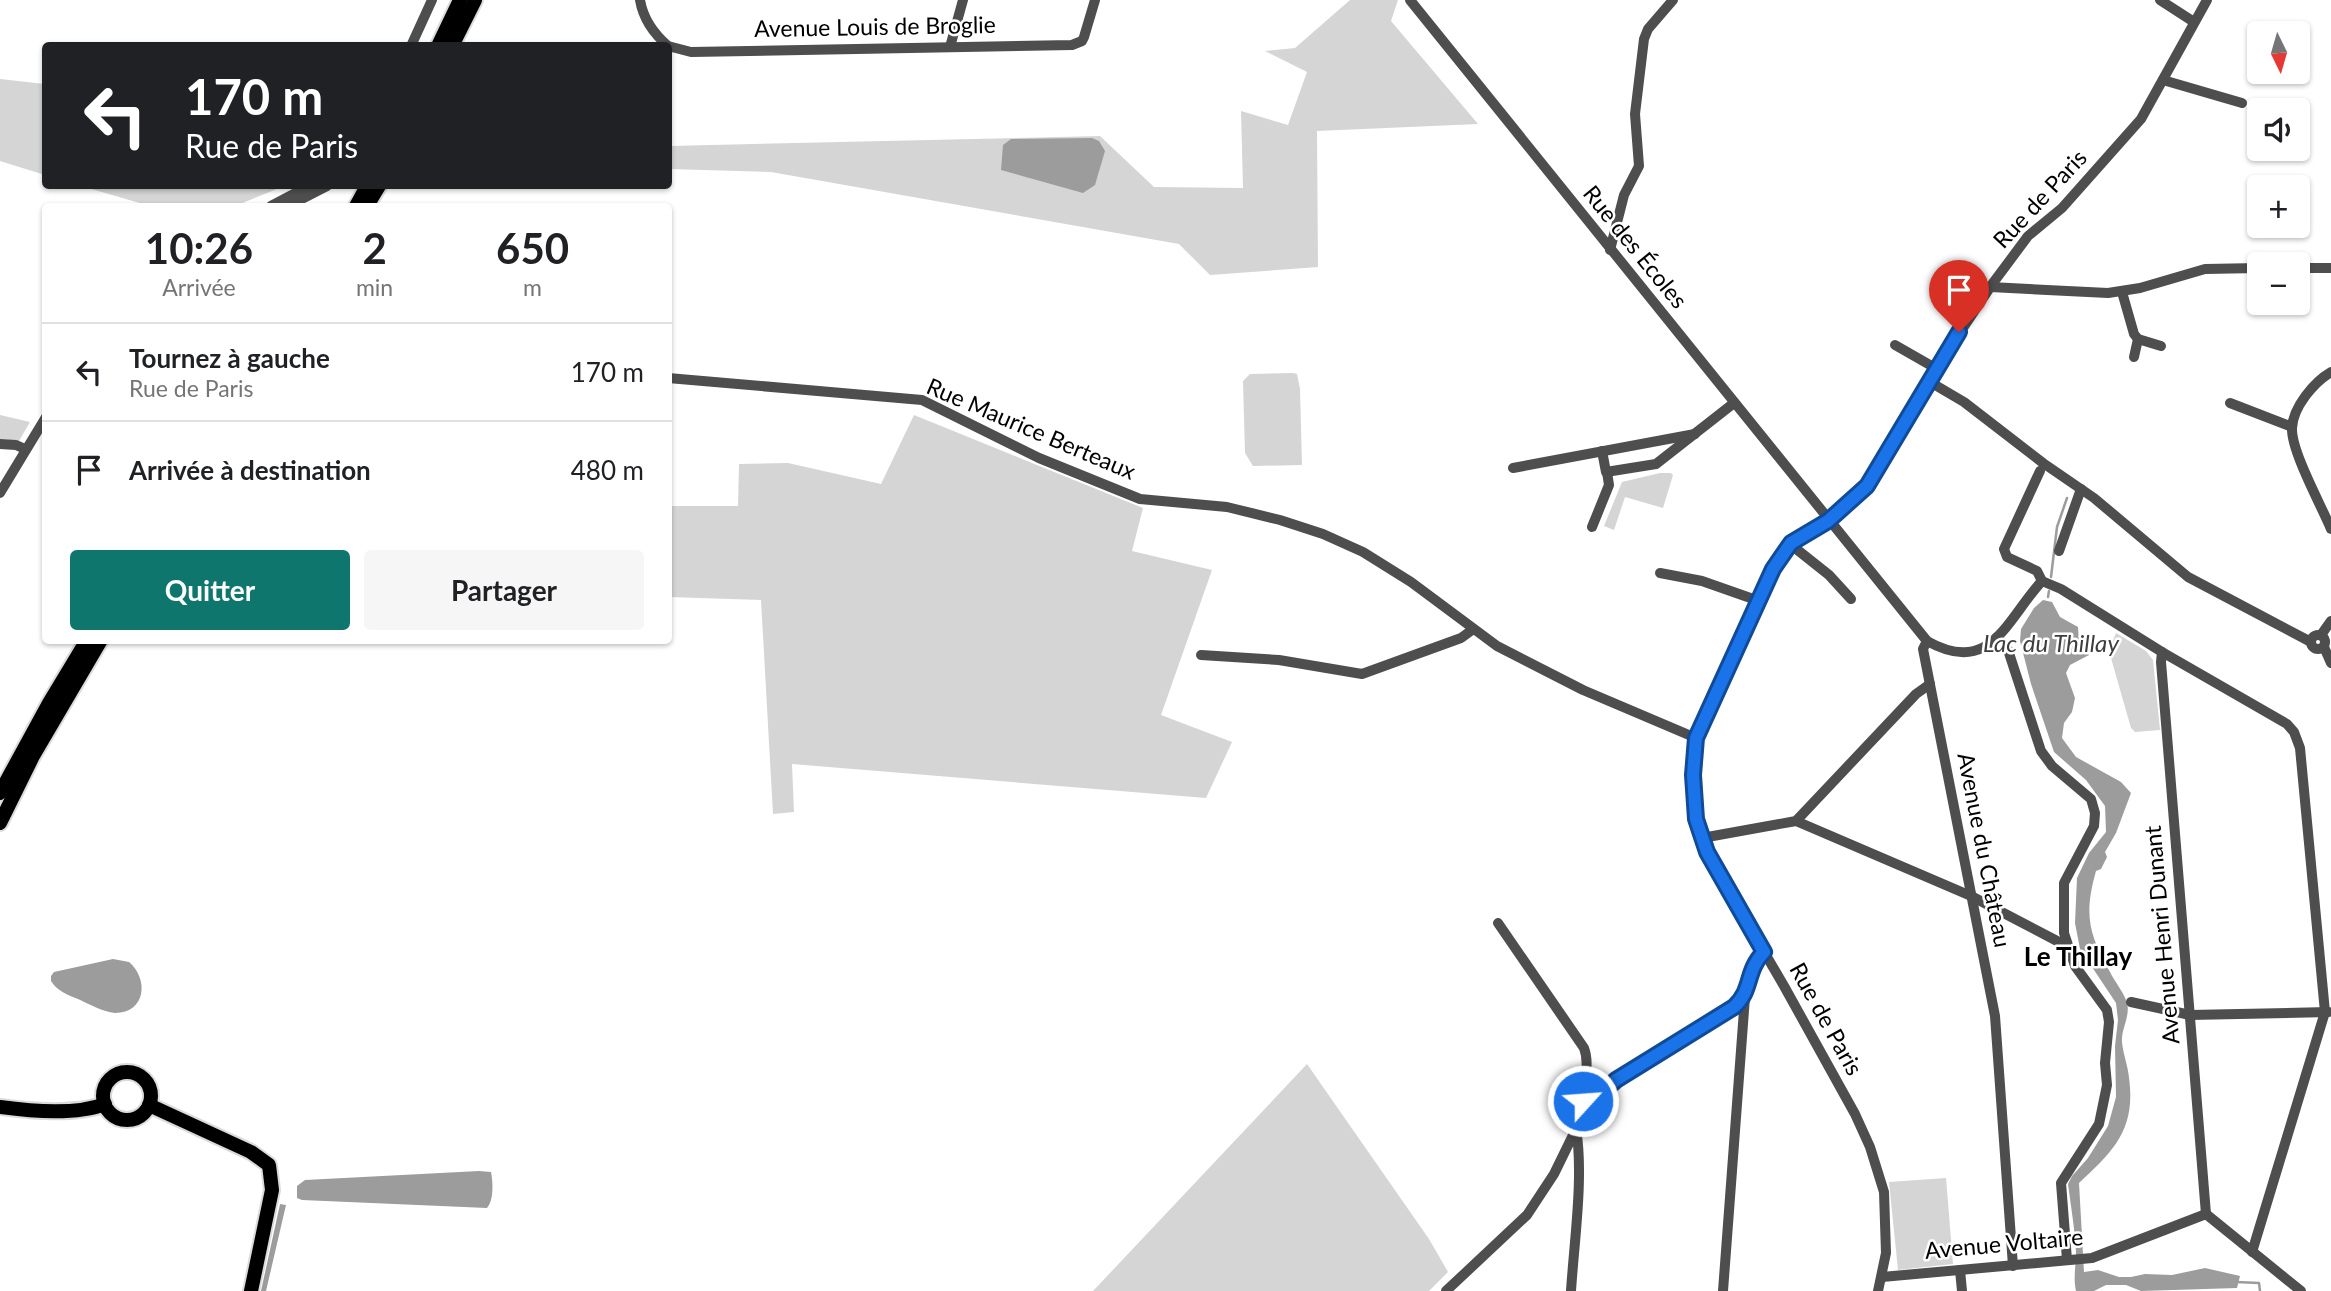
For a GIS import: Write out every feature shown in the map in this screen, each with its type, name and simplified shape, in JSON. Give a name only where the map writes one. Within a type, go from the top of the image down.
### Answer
[{"type":"main road","points":[[440,42],[460,0]]},
{"type":"main road","points":[[454,42],[475,0]]},
{"type":"main road","points":[[0,793],[48,703],[85,644]]},
{"type":"main road","points":[[0,822],[33,756],[99,644]]},
{"type":"main road","points":[[127,1072],[138,1075],[147,1083],[151,1094],[149,1105],[138,1117],[126,1120],[111,1114],[104,1104],[103,1093],[107,1082],[116,1075],[127,1072]]},
{"type":"main road","points":[[0,1097],[38,1104],[48,1109]]},
{"type":"main road","points":[[0,1107],[84,1110],[104,1104]]},
{"type":"main road","points":[[149,1105],[251,1152],[269,1165],[272,1190],[251,1291]]},
{"type":"street","points":[[413,42],[432,0]]},
{"type":"street","name":"Avenue Louis de Broglie","points":[[640,0],[642,10],[656,36],[663,42]]},
{"type":"street","points":[[950,47],[963,0]]},
{"type":"street","name":"Avenue Louis de Broglie","points":[[672,47],[691,52],[1072,45],[1082,41],[1095,0]]},
{"type":"street","name":"Rue des Écoles","points":[[1410,0],[1828,521]]},
{"type":"street","points":[[1610,250],[1624,195],[1639,166],[1635,114],[1644,39],[1648,29],[1672,0]]},
{"type":"street","points":[[2160,0],[2194,22]]},
{"type":"street","name":"Rue de Paris","points":[[1878,1291],[1886,1253],[1884,1192],[1870,1147],[1855,1114],[1711,862],[1702,838],[1693,797],[1696,738],[1773,569],[1790,544],[1828,521],[1867,486],[1937,369],[1990,287],[2028,236],[2062,208],[2141,119],[2207,0]]},
{"type":"street","points":[[2163,80],[2242,103]]},
{"type":"street","points":[[277,203],[303,189]]},
{"type":"street","points":[[294,203],[321,189]]},
{"type":"street","points":[[1990,287],[2122,292],[2205,269],[2247,268]]},
{"type":"street","points":[[2310,268],[2331,268]]},
{"type":"street","points":[[2122,292],[2134,334],[2138,339],[2161,346]]},
{"type":"street","points":[[2134,357],[2138,339]]},
{"type":"street","points":[[1895,345],[1937,369]]},
{"type":"street","points":[[2331,372],[2317,380],[2303,399],[2292,427],[2296,446],[2331,529]]},
{"type":"street","name":"Rue Maurice Berteaux","points":[[672,378],[922,400],[1039,458],[1140,499],[1227,507],[1323,534],[1363,552],[1411,582],[1497,646],[1583,690],[1696,738]]},
{"type":"street","points":[[1930,382],[1964,402],[2081,489],[2188,577],[2311,642],[2314,648],[2324,647]]},
{"type":"street","points":[[1607,472],[1656,464],[1734,403]]},
{"type":"street","points":[[2230,403],[2292,427]]},
{"type":"street","points":[[0,493],[25,449],[42,431]]},
{"type":"street","points":[[1513,468],[1695,434]]},
{"type":"street","points":[[0,444],[16,445],[25,449]]},
{"type":"street","points":[[1592,527],[1609,485],[1602,451]]},
{"type":"street","points":[[2040,471],[2004,549],[2007,557],[2037,571],[2042,581],[2061,589],[2162,652],[2287,724],[2294,732],[2300,748],[2328,1012],[2252,1252]]},
{"type":"street","points":[[2059,551],[2081,489]]},
{"type":"street","points":[[1828,521],[1927,641],[1944,650],[1961,653],[1976,651],[1989,645],[2042,581]]},
{"type":"street","points":[[1790,544],[1829,575],[1851,599]]},
{"type":"street","points":[[1660,573],[1702,581],[1759,601]]},
{"type":"street","points":[[2311,642],[2314,636],[2321,635],[2331,621]]},
{"type":"street","points":[[1201,655],[1279,660],[1362,674],[1461,638],[1472,630]]},
{"type":"street","points":[[2321,635],[2326,641],[2324,647],[2331,663]]},
{"type":"street","points":[[1997,637],[2008,650],[2041,751],[2052,766],[2091,799],[2095,813],[2094,826],[2064,883],[2066,942],[2075,967],[2104,1003],[2109,1021],[2102,1115],[2062,1183],[2076,1260]]},
{"type":"street","name":"Avenue du Château","points":[[1927,641],[1923,649],[1995,1016],[2014,1266]]},
{"type":"street","name":"Avenue Henri Dunant","points":[[2162,652],[2206,1214]]},
{"type":"street","points":[[1796,821],[1916,694],[1930,684]]},
{"type":"street","points":[[1702,838],[1796,821],[1971,896],[2059,942],[2066,942]]},
{"type":"street","points":[[1498,923],[1584,1048],[1587,1073],[1583,1101],[1587,1110]]},
{"type":"street","points":[[1723,1291],[1745,994],[1753,963],[1764,952]]},
{"type":"street","points":[[1446,1291],[1504,1238],[1531,1209],[1593,1101],[1616,1080],[1734,1007],[1745,994]]},
{"type":"street","points":[[2131,1002],[2190,1015],[2328,1012]]},
{"type":"street","points":[[1570,1291],[1578,1178],[1579,1144],[1576,1129]]},
{"type":"street","points":[[2206,1214],[2301,1291]]},
{"type":"street","name":"Avenue Voltaire","points":[[1882,1277],[2076,1260],[2206,1214]]},
{"type":"street","points":[[1960,1270],[1962,1291]]},
{"type":"shaded area","points":[[1350,0],[1398,0],[1391,21],[1478,124],[1317,131],[1318,267],[1210,275],[1179,244],[771,172],[672,169],[672,146],[1100,136],[1154,187],[1243,188],[1241,111],[1288,125],[1307,72],[1265,51],[1295,48]]},
{"type":"shaded area","points":[[0,79],[42,84],[42,174],[0,161]]},
{"type":"shaded area","points":[[91,189],[277,189],[242,203],[140,203]]},
{"type":"shaded area","points":[[1250,374],[1297,374],[1300,389],[1302,465],[1253,466],[1245,453],[1243,381]]},
{"type":"shaded area","points":[[0,415],[30,422],[19,441],[0,439]]},
{"type":"shaded area","points":[[914,415],[1143,508],[1132,551],[1212,570],[1161,715],[1232,742],[1206,798],[792,764],[794,812],[773,814],[761,600],[672,597],[672,506],[738,506],[739,464],[788,463],[881,484]]},
{"type":"shaded area","points":[[1660,473],[1673,475],[1663,508],[1625,497],[1614,530],[1604,526],[1622,482]]},
{"type":"shaded area","points":[[2116,633],[2146,651],[2153,660],[2160,730],[2135,732],[2131,728],[2109,651]]},
{"type":"shaded area","points":[[1307,1064],[1429,1239],[1448,1272],[1429,1291],[1093,1291]]},
{"type":"shaded area","points":[[1946,1178],[1953,1264],[1898,1270],[1889,1182]]},
{"type":"water","points":[[1092,138],[1099,141],[1105,151],[1095,185],[1083,193],[1001,170],[1003,145],[1011,139]]},
{"type":"water","name":"Lac du Thillay","points":[[2043,600],[2052,602],[2060,617],[2078,627],[2079,642],[2089,655],[2070,665],[2066,673],[2075,698],[2072,712],[2064,723],[2062,738],[2076,757],[2121,782],[2131,793],[2116,833],[2105,852],[2107,857],[2101,869],[2096,871],[2090,899],[2090,923],[2097,946],[2128,1005],[2122,1042],[2130,1096],[2129,1111],[2120,1138],[2103,1160],[2079,1183],[2084,1272],[2098,1270],[2119,1277],[2131,1277],[2145,1274],[2172,1275],[2205,1268],[2240,1276],[2237,1288],[2141,1291],[2126,1285],[2106,1285],[2094,1291],[2076,1291],[2076,1257],[2068,1184],[2108,1126],[2116,1097],[2115,1046],[2118,1020],[2116,1003],[2080,949],[2075,923],[2077,878],[2089,853],[2106,832],[2105,806],[2086,780],[2054,752],[2020,641],[2021,629],[2034,608]]},
{"type":"water","points":[[113,959],[129,962],[140,977],[142,986],[138,1001],[125,1012],[115,1013],[96,1008],[63,992],[51,981],[54,972]]},
{"type":"water","points":[[491,1172],[492,1196],[487,1208],[297,1198],[297,1186],[305,1180]]},
{"type":"water","points":[[280,1204],[286,1205],[266,1291],[261,1291]]},
{"type":"waterway","points":[[2051,577],[2057,527],[2067,498]]},
{"type":"waterway","points":[[2048,597],[2049,591]]},
{"type":"waterway","points":[[2236,1282],[2259,1283],[2260,1291]]},
{"type":"district","name":"Le Thillay","points":[[2078,957]]},
{"type":"route","points":[[1583,1101],[1587,1110],[1605,1088],[1734,1007],[1745,994],[1753,963],[1764,952],[1711,862],[1702,838],[1693,797],[1696,738],[1773,569],[1786,548],[1797,538],[1828,521],[1867,486],[1959,332]]}]
